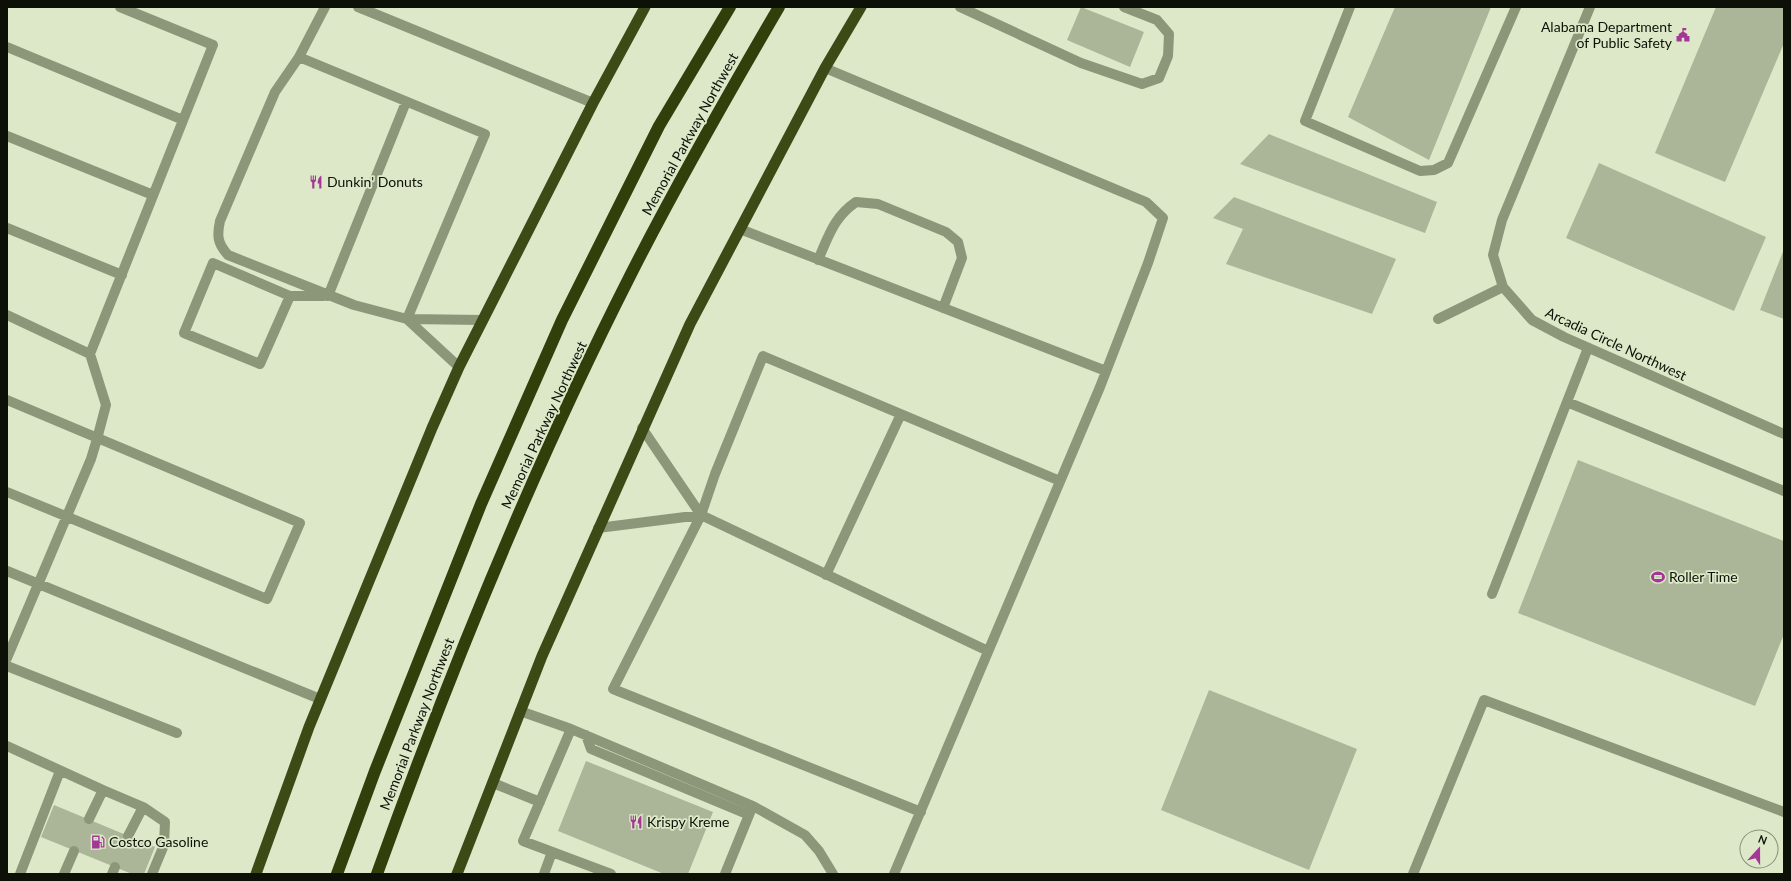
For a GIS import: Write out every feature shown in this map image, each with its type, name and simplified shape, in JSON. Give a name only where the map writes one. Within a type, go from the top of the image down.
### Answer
[{"type":"highway","points":[[256,874],[320,699],[432,428],[483,320],[593,103],[645,7]]},
{"type":"highway","name":"Memorial Parkway Northwest","points":[[337,874],[375,771],[481,504],[562,320],[660,126],[730,7]]},
{"type":"highway","name":"Memorial Parkway Northwest","points":[[377,874],[416,765],[488,586],[563,417],[629,278],[664,211],[711,123],[779,7]]},
{"type":"highway","points":[[460,873],[542,656],[642,428],[690,324],[825,68],[861,7]]},
{"type":"street","points":[[7,658],[91,459],[97,439],[106,405],[90,354],[213,45],[120,7]]},
{"type":"street","points":[[325,7],[299,57],[275,92],[220,221],[216,236],[222,248],[228,255],[328,296],[354,305],[407,319],[483,320]]},
{"type":"street","points":[[358,7],[593,103]]},
{"type":"street","points":[[960,7],[979,11],[1080,63],[1142,84],[1160,78],[1168,56],[1169,34],[1157,20],[1124,7]]},
{"type":"street","points":[[1350,7],[1305,121],[1420,171],[1434,170],[1448,163],[1516,7]]},
{"type":"street","name":"Arcadia Circle Northwest","points":[[1590,7],[1502,220],[1493,255],[1503,287],[1532,320],[1588,348],[1784,434]]},
{"type":"street","points":[[7,47],[183,120]]},
{"type":"street","points":[[299,57],[485,134],[407,319]]},
{"type":"street","points":[[825,68],[1146,202],[1163,218],[1148,263],[1106,371],[894,874]]},
{"type":"street","points":[[328,296],[406,102]]},
{"type":"street","points":[[7,136],[153,195]]},
{"type":"street","points":[[818,260],[835,221],[844,210],[856,202],[878,204],[946,232],[958,242],[962,258],[943,308]]},
{"type":"street","points":[[7,228],[122,275]]},
{"type":"street","points":[[740,229],[1106,371]]},
{"type":"street","points":[[290,296],[260,364],[184,333],[212,263],[290,296],[328,296]]},
{"type":"street","points":[[1438,319],[1503,287]]},
{"type":"street","points":[[7,315],[90,354]]},
{"type":"street","points":[[407,319],[460,368]]},
{"type":"street","points":[[1492,594],[1588,348]]},
{"type":"street","points":[[921,812],[613,689],[701,515],[715,474],[763,356],[1060,481]]},
{"type":"street","points":[[7,400],[300,523],[267,599],[7,492]]},
{"type":"street","points":[[1567,402],[1784,492]]},
{"type":"street","points":[[826,575],[900,414]]},
{"type":"street","points":[[642,428],[701,515],[988,652]]},
{"type":"street","points":[[598,528],[701,515]]},
{"type":"street","points":[[7,571],[320,699]]},
{"type":"street","points":[[7,666],[177,734]]},
{"type":"street","points":[[1413,874],[1484,700],[1784,812]]},
{"type":"street","points":[[520,711],[571,728],[805,835],[819,851],[833,874]]},
{"type":"street","points":[[571,728],[523,841],[612,874]]},
{"type":"street","points":[[7,746],[143,807],[166,822],[164,845],[152,874]]},
{"type":"street","points":[[20,874],[60,771]]},
{"type":"street","points":[[493,783],[540,802]]},
{"type":"street","points":[[89,820],[103,790]]},
{"type":"street","points":[[128,836],[143,807]]},
{"type":"street","points":[[725,874],[751,810]]},
{"type":"street","points":[[64,874],[74,851]]},
{"type":"street","points":[[544,874],[552,852]]},
{"type":"building","points":[[1081,7],[1144,32],[1130,67],[1067,40]]},
{"type":"building","points":[[1395,7],[1491,7],[1429,160],[1348,117]]},
{"type":"building","points":[[1716,7],[1784,7],[1784,43],[1725,182],[1655,153]]},
{"type":"building","points":[[1269,134],[1437,202],[1425,233],[1240,164]]},
{"type":"building","points":[[1599,163],[1766,237],[1734,311],[1566,238]]},
{"type":"building","points":[[1234,197],[1396,259],[1372,314],[1226,264],[1243,229],[1213,218]]},
{"type":"building","points":[[1784,249],[1784,319],[1760,310]]},
{"type":"building","name":"Roller Time","points":[[1578,460],[1784,541],[1784,634],[1755,706],[1518,613]]},
{"type":"building","points":[[1209,690],[1357,749],[1309,870],[1161,810]]},
{"type":"building","name":"Krispy Kreme","points":[[586,761],[713,812],[688,874],[664,874],[558,831]]},
{"type":"building","name":"Costco Gasoline","points":[[54,805],[155,847],[144,874],[132,874],[41,837]]},
{"type":"place","name":"Alabama Department of Public Safety","points":[[1683,35]]},
{"type":"place","name":"Dunkin' Donuts","points":[[316,182]]},
{"type":"place","name":"Roller Time","points":[[1658,577]]},
{"type":"place","name":"Krispy Kreme","points":[[636,822]]},
{"type":"place","name":"Costco Gasoline","points":[[98,842]]}]
